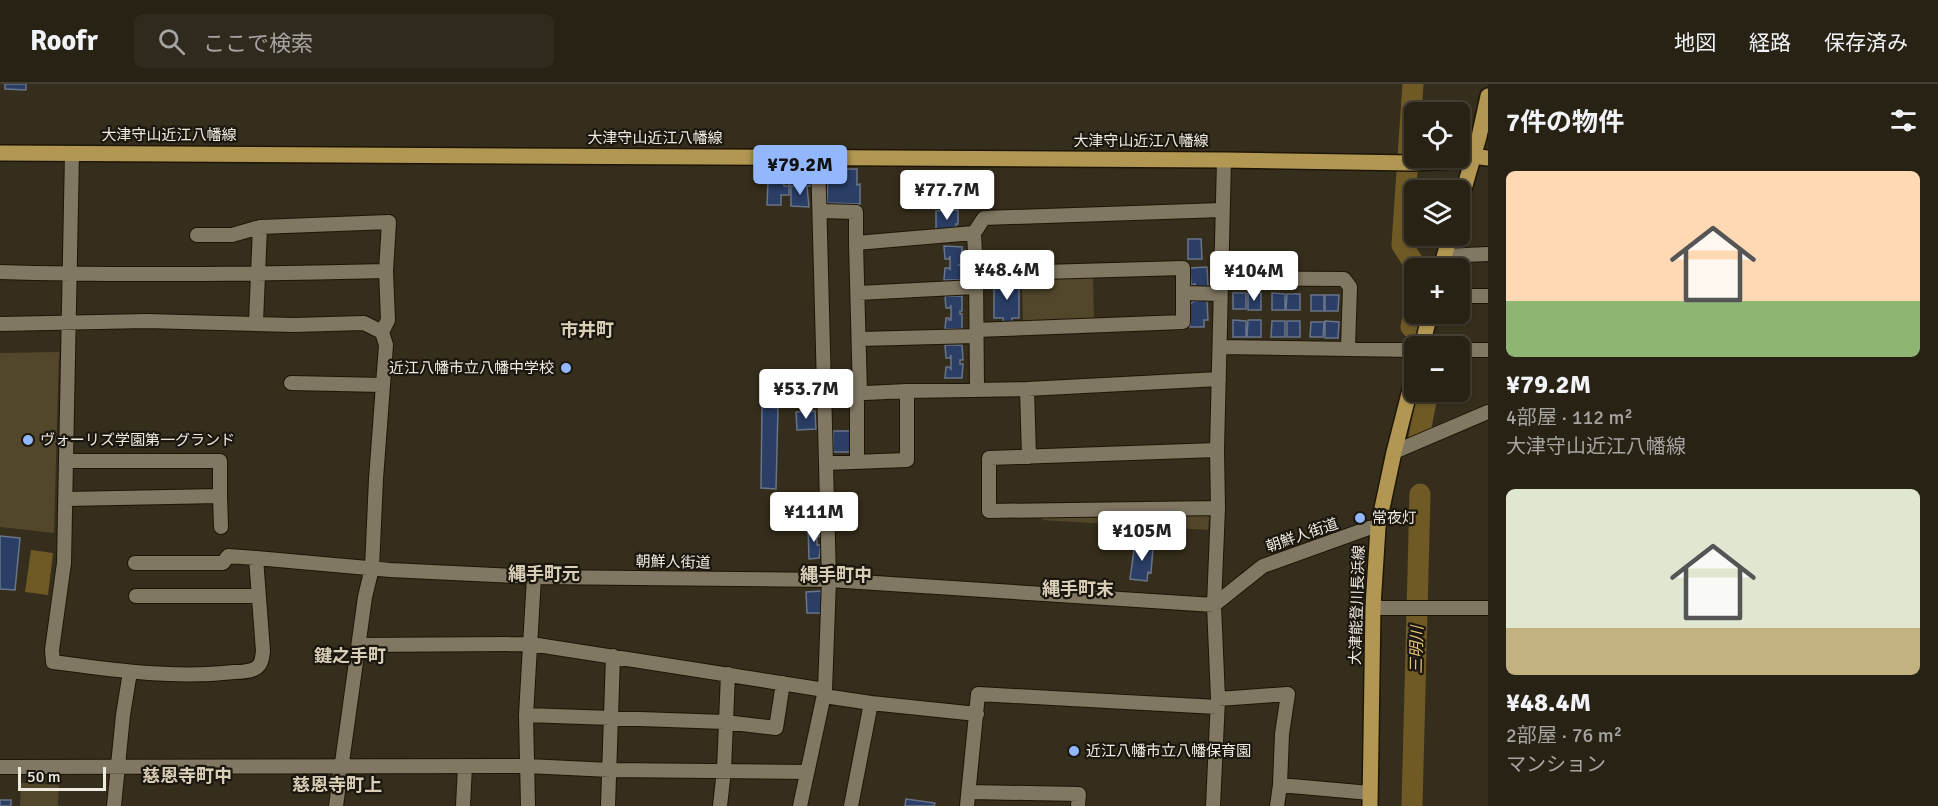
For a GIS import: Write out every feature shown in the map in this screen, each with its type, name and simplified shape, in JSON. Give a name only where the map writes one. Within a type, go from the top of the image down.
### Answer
[{"type":"main road","points":[[1470,181],[1481,157],[1488,96]]},
{"type":"main road","name":"大津守山近江八幡線","points":[[0,153],[1224,159],[1396,162],[1453,161],[1481,157]]},
{"type":"main road","name":"大津能登川長浜線","points":[[1370,800],[1373,606],[1378,527],[1407,402]]},
{"type":"street","points":[[72,153],[64,563],[52,650],[53,662],[130,672],[212,675],[248,671],[257,667],[262,660],[263,651],[256,558]]},
{"type":"street","points":[[800,806],[824,693],[829,580],[818,157]]},
{"type":"street","points":[[1213,806],[1217,703],[1214,605],[1218,508],[1216,450],[1224,159]]},
{"type":"street","points":[[977,389],[974,233],[984,218],[1222,210]]},
{"type":"street","points":[[820,211],[856,212],[859,339],[857,462]]},
{"type":"street","points":[[197,235],[232,235],[260,227],[388,222],[386,271],[388,320],[382,332],[386,345],[372,568],[336,806]]},
{"type":"street","points":[[256,322],[260,227]]},
{"type":"street","points":[[856,243],[974,233]]},
{"type":"street","points":[[1466,258],[1488,254]]},
{"type":"street","points":[[858,293],[976,280],[1183,268],[1183,322],[859,339]]},
{"type":"street","points":[[0,272],[258,274],[386,271]]},
{"type":"street","points":[[1221,278],[1344,279],[1350,287],[1348,348]]},
{"type":"street","points":[[1183,293],[1220,294]]},
{"type":"street","points":[[1470,296],[1488,296]]},
{"type":"street","points":[[0,324],[69,321],[256,322],[294,325],[364,323],[382,332]]},
{"type":"street","points":[[1220,347],[1404,350]]},
{"type":"street","points":[[1470,350],[1488,350]]},
{"type":"street","points":[[824,395],[1219,379]]},
{"type":"street","points":[[291,383],[383,385]]},
{"type":"street","points":[[1028,388],[1029,457]]},
{"type":"street","points":[[826,463],[907,460],[908,391]]},
{"type":"street","points":[[1394,452],[1488,412]]},
{"type":"street","points":[[1216,450],[989,458],[989,511],[1218,508]]},
{"type":"street","points":[[66,461],[220,461],[221,527]]},
{"type":"street","points":[[66,499],[220,496]]},
{"type":"street","name":"朝鮮人街道","points":[[135,562],[223,563],[228,556],[372,568],[534,577],[829,580],[1214,605],[1263,566],[1369,528],[1378,527]]},
{"type":"street","points":[[528,806],[526,716],[534,577]]},
{"type":"street","points":[[136,596],[258,596]]},
{"type":"street","points":[[1373,606],[1382,608],[1417,606],[1488,608]]},
{"type":"street","points":[[359,645],[531,644],[783,683],[871,704],[977,714]]},
{"type":"street","points":[[608,806],[613,656]]},
{"type":"street","points":[[114,806],[123,715],[130,672]]},
{"type":"street","points":[[720,806],[724,770],[728,674]]},
{"type":"street","points":[[526,716],[725,722],[776,728],[783,683]]},
{"type":"street","points":[[1078,806],[1079,794],[968,799],[978,694],[1217,703],[1288,694],[1282,734],[1277,806]]},
{"type":"street","points":[[851,806],[871,704]]},
{"type":"street","points":[[463,806],[465,766]]},
{"type":"street","points":[[0,767],[527,766],[610,770],[807,772]]},
{"type":"street","points":[[1280,785],[1370,800]]},
{"type":"shaded area","points":[[1093,277],[1094,321],[1023,323],[1022,279]]},
{"type":"shaded area","name":"ヴォーリズ学園第一グランド","points":[[59,352],[54,533],[0,527],[0,353]]},
{"type":"shaded area","points":[[1205,512],[1209,516],[1208,530],[1042,520],[1042,517]]},
{"type":"shaded area","points":[[31,550],[53,553],[48,595],[25,592]]},
{"type":"shaded area","points":[[21,783],[59,785],[58,806],[20,806]]},
{"type":"building","points":[[5,84],[26,84],[26,90],[5,89]]},
{"type":"building","points":[[828,169],[857,169],[860,204],[827,203]]},
{"type":"building","points":[[789,175],[811,176],[811,186],[789,186]]},
{"type":"building","points":[[768,180],[784,180],[784,186],[789,186],[789,195],[781,195],[781,205],[767,205]]},
{"type":"building","points":[[791,186],[807,186],[809,207],[791,206]]},
{"type":"building","points":[[958,210],[956,232],[936,233],[936,211]]},
{"type":"building","points":[[1188,239],[1201,239],[1202,259],[1188,259]]},
{"type":"building","points":[[944,246],[962,247],[962,263],[959,265],[962,265],[962,280],[944,280],[945,268],[950,270],[950,256],[949,259],[945,259]]},
{"type":"building","points":[[1207,267],[1208,287],[1196,288],[1195,284],[1191,285],[1190,268]]},
{"type":"building","points":[[1019,282],[1019,318],[1012,318],[1012,323],[1003,323],[1003,318],[994,318],[994,283]]},
{"type":"building","points":[[1233,293],[1246,293],[1246,309],[1233,309]]},
{"type":"building","points":[[1248,293],[1261,293],[1261,310],[1248,310]]},
{"type":"building","points":[[1272,293],[1285,294],[1285,310],[1272,310]]},
{"type":"building","points":[[1287,294],[1300,294],[1300,310],[1286,310]]},
{"type":"building","points":[[1311,295],[1324,295],[1324,311],[1311,311]]},
{"type":"building","points":[[1325,295],[1339,295],[1338,311],[1325,311]]},
{"type":"building","points":[[945,296],[962,296],[960,314],[962,314],[962,329],[945,329],[946,318],[951,320],[951,305],[950,308],[946,308]]},
{"type":"building","points":[[1207,300],[1208,320],[1204,320],[1204,327],[1190,327],[1189,305],[1194,301]]},
{"type":"building","points":[[1233,320],[1246,321],[1246,337],[1233,337]]},
{"type":"building","points":[[1248,320],[1261,320],[1261,337],[1247,337]]},
{"type":"building","points":[[1272,321],[1285,321],[1285,337],[1271,337]]},
{"type":"building","points":[[1287,321],[1300,321],[1300,337],[1287,337]]},
{"type":"building","points":[[1325,321],[1339,322],[1338,338],[1325,338]]},
{"type":"building","points":[[1311,322],[1324,322],[1323,337],[1310,337]]},
{"type":"building","points":[[945,345],[962,345],[963,360],[960,360],[960,364],[963,364],[962,378],[945,378],[946,367],[951,369],[951,355],[950,358],[946,358]]},
{"type":"building","points":[[762,407],[778,408],[776,489],[761,488]]},
{"type":"building","points":[[815,411],[816,429],[797,430],[796,412]]},
{"type":"building","points":[[833,431],[850,431],[853,446],[850,446],[850,452],[833,452]]},
{"type":"building","points":[[808,527],[820,529],[820,536],[817,537],[817,545],[821,545],[819,558],[809,559]]},
{"type":"building","points":[[0,536],[20,538],[15,590],[0,589]]},
{"type":"building","points":[[1135,543],[1146,544],[1146,547],[1153,548],[1151,573],[1148,572],[1147,581],[1130,579]]},
{"type":"building","points":[[821,591],[824,613],[807,613],[806,592]]},
{"type":"building","points":[[906,799],[935,803],[934,806],[905,806]]},
{"type":"building","points":[[0,800],[11,800],[11,806],[0,806]]},
{"type":"waterway","name":"三明川","points":[[1410,258],[1402,245],[1413,84]]},
{"type":"waterway","name":"三明川","points":[[1419,437],[1426,402]]},
{"type":"waterway","name":"三明川","points":[[1412,806],[1420,494]]},
{"type":"place","name":"近江八幡市立八幡中学校","points":[[566,368]]},
{"type":"place","name":"ヴォーリズ学園第一グランド","points":[[28,440]]},
{"type":"place","name":"常夜灯","points":[[1360,518]]},
{"type":"place","name":"近江八幡市立八幡保育園","points":[[1074,751]]},
{"type":"district","name":"市井町","points":[[587,330]]},
{"type":"district","name":"縄手町元","points":[[544,574]]},
{"type":"district","name":"縄手町中","points":[[836,575]]},
{"type":"district","name":"縄手町末","points":[[1078,589]]},
{"type":"district","name":"鍵之手町","points":[[350,656]]},
{"type":"district","name":"慈恩寺町中","points":[[187,776]]},
{"type":"district","name":"慈恩寺町上","points":[[337,785]]}]
